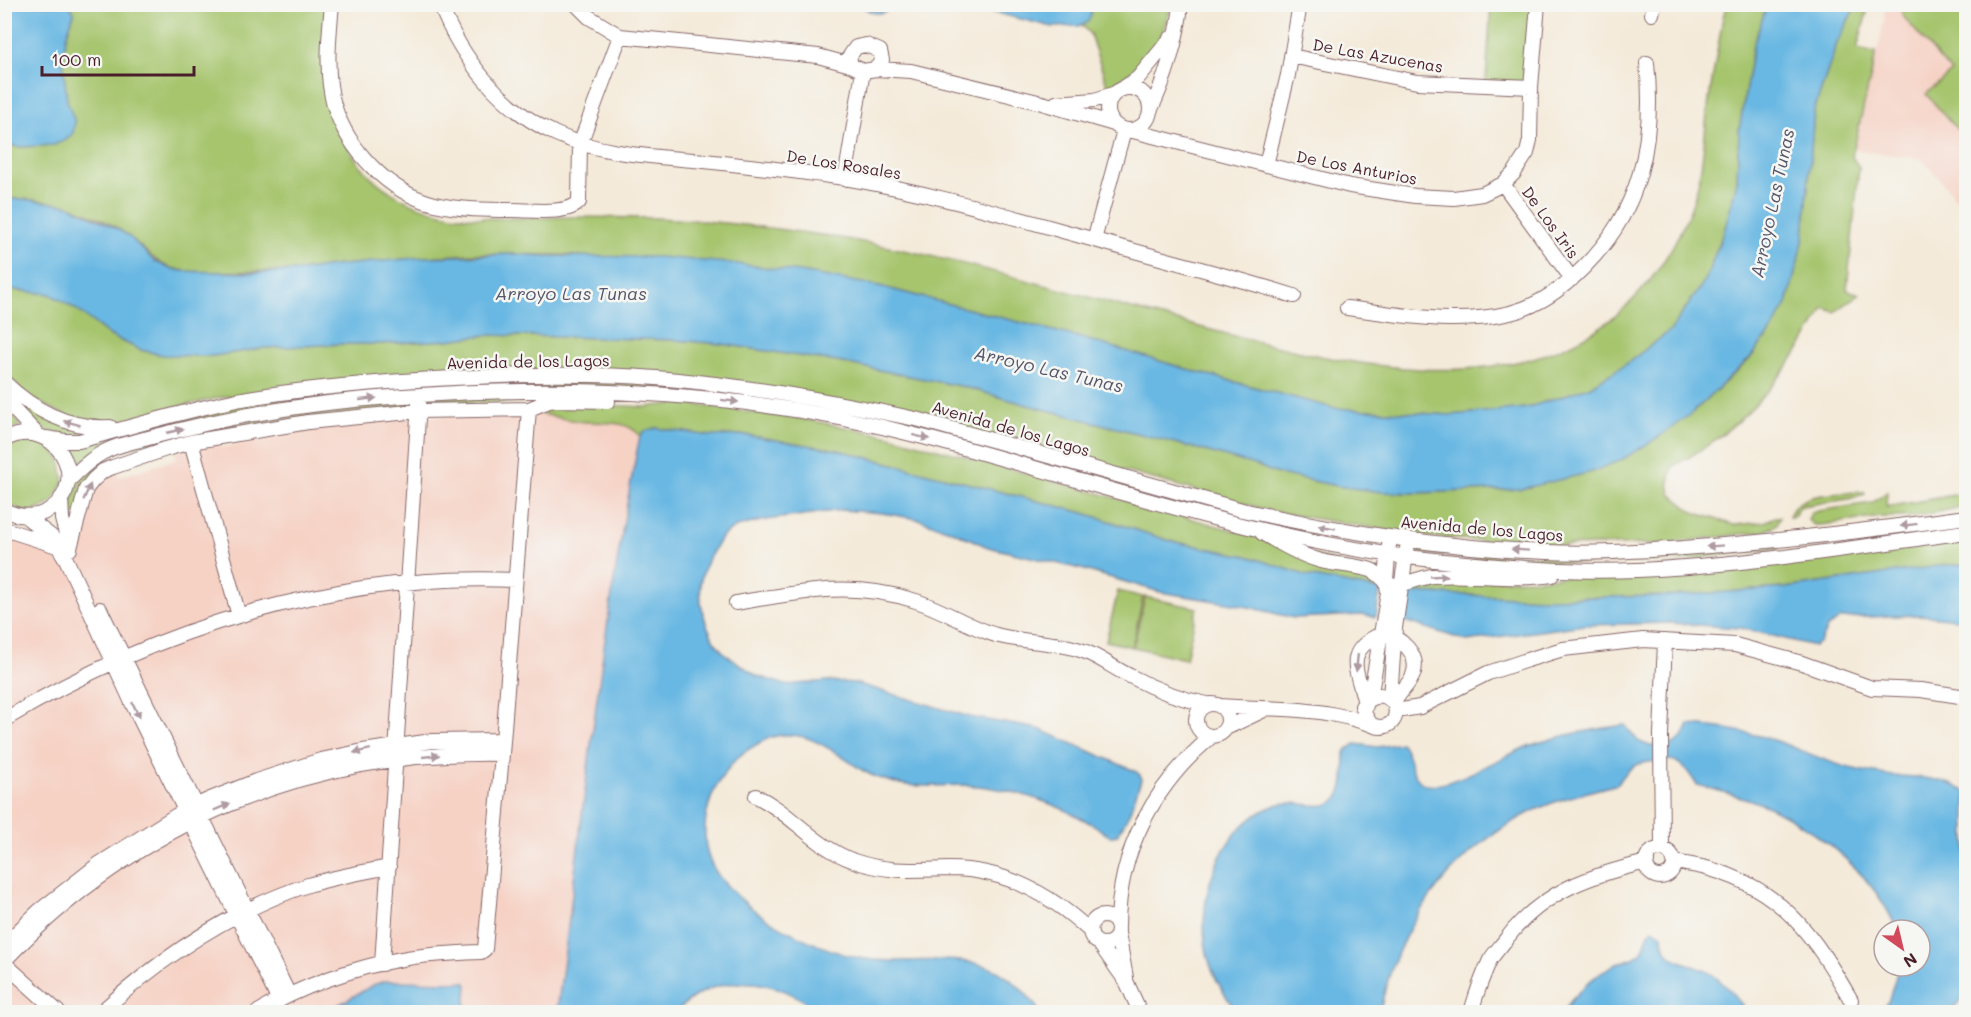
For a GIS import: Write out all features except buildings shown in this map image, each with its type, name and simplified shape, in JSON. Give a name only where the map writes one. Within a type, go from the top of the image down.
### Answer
[{"type":"street","points":[[332,4],[330,69],[334,104],[355,147],[388,181],[404,191],[434,204],[469,209],[571,209],[579,202],[580,144],[620,36]]},
{"type":"street","name":"De Los Rosales","points":[[440,4],[452,33],[464,52],[476,70],[500,96],[541,127],[580,144],[618,152],[845,179],[962,204],[1241,279],[1294,296]]},
{"type":"street","points":[[576,4],[589,16],[620,36],[818,57],[863,68],[911,70],[1042,103],[1095,100],[1118,91],[1138,78],[1177,29]]},
{"type":"street","points":[[1122,128],[1141,126],[1149,114],[1160,87],[1177,29],[1181,4]]},
{"type":"street","points":[[1266,165],[1291,56],[1300,4]]},
{"type":"street","name":"De Los Anturios","points":[[1042,103],[1122,128],[1350,186],[1415,196],[1469,197],[1495,189],[1503,183],[1514,173],[1527,153],[1530,140],[1531,87],[1538,4]]},
{"type":"street","points":[[818,57],[866,45],[911,70]]},
{"type":"street","points":[[856,46],[849,57],[863,68]]},
{"type":"street","points":[[863,68],[882,60],[880,51]]},
{"type":"street","name":"De Las Azucenas","points":[[1291,56],[1370,74],[1417,81],[1531,87]]},
{"type":"street","points":[[1347,308],[1407,316],[1484,317],[1511,312],[1531,305],[1572,279],[1606,243],[1623,219],[1634,195],[1642,171],[1646,143],[1650,89],[1647,63]]},
{"type":"street","points":[[845,179],[863,68]]},
{"type":"street","points":[[1122,128],[1108,112],[1111,98],[1118,91],[1135,89],[1141,92],[1149,104],[1153,127],[1163,137]]},
{"type":"street","points":[[1094,240],[1122,128]]},
{"type":"street","name":"De Los Iris","points":[[1503,183],[1572,279]]},
{"type":"street","name":"Avenida de los Lagos","points":[[4,440],[20,434],[79,441],[237,400],[308,389],[483,375],[655,378],[758,389],[886,412],[1242,510],[1296,522],[1408,540],[1547,552],[1611,552],[1736,544],[1966,517]]},
{"type":"street","points":[[4,382],[27,403],[52,417],[69,423],[102,427],[130,426]]},
{"type":"street","name":"Avenida de los Lagos","points":[[68,481],[93,459],[120,445],[228,418],[300,406],[419,395],[482,391],[567,390],[700,398],[817,414],[921,436],[1250,527],[1406,556],[1506,567],[1582,571],[1636,570],[1728,563],[1966,532]]},
{"type":"street","points":[[4,393],[16,412],[58,449],[66,461],[68,481],[61,498],[46,512],[25,516],[4,510]]},
{"type":"street","points":[[382,964],[419,395]]},
{"type":"street","points":[[67,552],[86,489],[103,471],[191,442],[308,422],[419,411],[529,409],[558,400],[648,402],[700,398]]},
{"type":"street","points":[[258,1012],[284,998],[328,980],[382,964],[402,959],[481,952],[485,949],[504,740],[529,409]]},
{"type":"street","points":[[191,442],[239,616]]},
{"type":"street","points":[[120,445],[166,449]]},
{"type":"street","points":[[61,498],[67,552],[284,998]]},
{"type":"street","points":[[25,516],[41,527],[67,552]]},
{"type":"street","points":[[1250,527],[1291,549],[1320,561],[1369,570],[1394,588]]},
{"type":"street","points":[[4,529],[67,552]]},
{"type":"street","points":[[1390,537],[1388,553],[1394,588]]},
{"type":"street","points":[[1370,723],[1365,717],[1368,701],[1389,631],[1394,588],[1406,556],[1408,540]]},
{"type":"street","points":[[1394,588],[1416,578],[1430,576],[1531,579],[1582,571]]},
{"type":"street","points":[[4,720],[68,684],[119,661],[181,634],[239,616],[333,592],[469,578],[515,580]]},
{"type":"street","points":[[736,603],[812,590],[840,588],[890,594],[934,607],[988,632],[1085,652],[1131,677],[1186,700],[1213,705],[1294,709],[1331,714],[1379,727],[1393,721],[1389,631]]},
{"type":"street","points":[[1368,701],[1354,669],[1355,662],[1359,651],[1389,631]]},
{"type":"street","points":[[1389,631],[1409,649],[1414,668],[1413,675],[1394,704]]},
{"type":"street","points":[[1331,714],[1347,712],[1380,694],[1394,704],[1420,707],[1488,673],[1563,649],[1612,642],[1665,641],[1735,645],[1802,663],[1872,688],[1921,690],[1966,697]]},
{"type":"street","points":[[1662,849],[1661,734],[1665,641]]},
{"type":"street","points":[[1186,700],[1197,723],[1207,736],[1217,735],[1226,728],[1265,709]]},
{"type":"street","points":[[1196,750],[1199,709],[1213,705],[1227,713],[1226,728]]},
{"type":"street","points":[[1127,983],[1118,930],[1118,901],[1129,857],[1143,819],[1170,778],[1212,736]]},
{"type":"street","points":[[395,752],[432,741],[504,740]]},
{"type":"street","points":[[4,945],[39,911],[99,864],[256,781],[321,760],[395,752],[502,754]]},
{"type":"street","points":[[756,796],[777,807],[818,842],[854,860],[880,868],[899,870],[976,871],[1031,888],[1076,918],[1097,928],[1140,1012]]},
{"type":"street","points":[[58,1012],[4,962],[32,933],[87,886],[193,814]]},
{"type":"street","points":[[1471,1012],[1491,959],[1532,911],[1547,899],[1597,875],[1647,862],[1653,851],[1662,849],[1670,853],[1674,866],[1669,874],[1660,877],[1652,874],[1647,862]]},
{"type":"street","points":[[1674,862],[1711,869],[1741,881],[1777,902],[1811,935],[1851,1000]]},
{"type":"street","points":[[101,1012],[158,964],[241,913],[310,884],[389,867]]},
{"type":"street","points":[[1097,928],[1118,901]]},
{"type":"street","points":[[1113,919],[1118,930],[1113,941],[1104,944],[1097,928],[1113,919]]},
{"type":"shaded area","points":[[1885,5],[1966,5],[1966,210],[1922,159],[1855,150],[1884,22]]},
{"type":"shaded area","points":[[536,413],[588,422],[604,421],[628,427],[640,436],[622,525],[604,640],[557,1012],[465,1012],[467,985],[373,985],[326,1012],[5,1012],[4,533],[51,552],[60,565],[79,557],[75,543],[95,482],[117,470],[119,477],[177,459],[175,452],[218,441],[220,448],[269,439],[268,431],[414,417]]},
{"type":"green space","points":[[1904,4],[1966,5],[1966,135],[1964,137],[1926,94],[1951,72],[1902,15],[1901,7]]},
{"type":"green space","points":[[70,5],[327,5],[324,77],[347,145],[360,165],[383,187],[410,203],[432,211],[502,219],[584,217],[693,220],[848,239],[971,266],[1282,348],[1362,363],[1440,370],[1514,363],[1582,339],[1640,292],[1686,220],[1695,194],[1701,168],[1723,17],[1727,5],[1767,5],[1753,46],[1739,131],[1737,182],[1725,228],[1705,281],[1671,330],[1625,365],[1589,387],[1527,408],[1451,415],[1333,408],[1081,338],[879,286],[806,273],[565,255],[474,254],[332,266],[300,271],[197,272],[170,268],[153,258],[119,229],[92,215],[49,202],[5,199],[4,145],[20,147],[54,145],[75,122],[67,101],[63,80],[66,37],[74,13]]},
{"type":"green space","points":[[1091,5],[1171,5],[1163,32],[1149,54],[1131,72],[1108,88],[1090,34],[1082,25],[1090,16]]},
{"type":"green space","points":[[1491,5],[1534,5],[1529,83],[1486,81]]},
{"type":"green space","points":[[1856,5],[1869,5],[1857,49],[1876,53],[1852,157],[1859,167],[1847,290],[1860,294],[1835,312],[1824,308],[1779,378],[1741,418],[1720,436],[1673,466],[1669,482],[1671,494],[1693,512],[1734,525],[1764,522],[1780,517],[1777,524],[1766,531],[1664,544],[1555,546],[1421,536],[1275,512],[1021,443],[638,371],[228,396],[157,411],[128,420],[91,423],[71,418],[26,396],[5,372],[4,289],[50,294],[76,309],[111,336],[141,350],[163,355],[213,356],[265,348],[447,340],[487,335],[676,340],[722,344],[838,362],[965,387],[1202,450],[1275,473],[1337,486],[1382,492],[1415,493],[1521,489],[1693,412],[1749,360],[1772,330],[1787,304],[1804,238],[1814,111],[1837,43]]},
{"type":"green space","points":[[510,380],[629,381],[761,395],[903,422],[1288,527],[1380,546],[1269,527],[902,427],[693,392],[288,403],[80,461],[72,448],[240,404],[377,388]]},
{"type":"green space","points":[[543,396],[530,401],[432,405],[431,400]]},
{"type":"green space","points":[[4,399],[20,426],[4,430]]},
{"type":"green space","points":[[17,399],[94,429],[84,434],[72,435],[49,431],[28,418]]},
{"type":"green space","points":[[409,401],[409,407],[279,420],[159,444],[145,444],[277,415]]},
{"type":"green space","points":[[680,403],[804,419],[890,436],[1258,537],[1367,572],[1382,584],[1380,590],[1308,576],[1247,556],[1170,541],[1084,513],[838,450],[745,435],[711,436],[656,428],[645,431],[640,436],[623,425],[574,421],[536,413],[540,408],[590,404],[644,407]]},
{"type":"green space","points":[[19,440],[43,442],[60,458],[64,482],[52,503],[30,513],[5,504],[4,447]]},
{"type":"green space","points":[[93,464],[98,470],[70,525],[66,526],[75,493],[82,478]]},
{"type":"green space","points":[[1857,492],[1865,494],[1849,499],[1801,506],[1793,517],[1789,517],[1793,509],[1808,498]]},
{"type":"green space","points":[[1887,492],[1886,507],[1966,493],[1966,504],[1953,509],[1912,517],[1882,517],[1820,525],[1814,525],[1808,520],[1811,513],[1872,503]]},
{"type":"green space","points":[[1966,518],[1966,527],[1808,546],[1808,544]]},
{"type":"green space","points":[[1966,538],[1966,565],[1946,565],[1785,588],[1668,596],[1546,598],[1409,593],[1410,584],[1415,581],[1538,579]]},
{"type":"green space","points":[[1778,547],[1778,549],[1690,560],[1573,563],[1418,553],[1419,550],[1460,555],[1492,554],[1573,558],[1688,555]]},
{"type":"green space","points":[[1118,591],[1143,597],[1132,647],[1106,641]]},
{"type":"green space","points":[[1145,597],[1197,608],[1186,659],[1133,647]]},
{"type":"water","points":[[1091,4],[1091,15],[1088,22],[1078,26],[1053,27],[964,5]]},
{"type":"water","points":[[4,5],[70,5],[74,13],[66,37],[63,60],[67,101],[75,122],[73,133],[66,140],[54,145],[20,147],[5,145]]},
{"type":"water","points":[[860,5],[895,5],[887,11],[878,13],[869,11]]},
{"type":"water","name":"Arroyo Las Tunas","points":[[1767,5],[1856,5],[1837,43],[1814,111],[1804,238],[1787,304],[1772,330],[1749,359],[1693,412],[1659,437],[1623,459],[1592,472],[1521,489],[1415,493],[1382,492],[1337,486],[1275,473],[1202,450],[965,387],[838,362],[722,344],[676,340],[487,335],[447,340],[265,348],[213,356],[163,355],[141,350],[111,336],[76,309],[50,294],[5,289],[5,199],[24,199],[68,205],[118,229],[131,238],[154,261],[182,271],[253,273],[300,271],[426,257],[514,254],[659,257],[740,264],[879,286],[1081,338],[1333,408],[1451,415],[1527,408],[1589,387],[1625,365],[1671,330],[1705,281],[1725,228],[1737,182],[1739,131],[1753,46]]},
{"type":"water","points":[[656,428],[711,436],[745,435],[838,450],[1084,513],[1170,541],[1247,556],[1308,576],[1380,590],[1376,617],[1362,615],[1294,618],[1240,605],[1160,592],[1081,569],[988,547],[918,519],[882,513],[842,510],[765,520],[736,527],[722,536],[706,563],[700,583],[701,604],[706,623],[714,641],[724,653],[757,676],[786,685],[828,681],[855,683],[970,717],[1039,729],[1140,775],[1141,780],[1129,814],[1117,835],[1111,836],[1067,811],[1027,796],[996,788],[975,786],[900,784],[866,772],[813,740],[787,735],[773,737],[759,743],[734,761],[720,781],[708,807],[705,826],[706,847],[713,867],[725,884],[749,906],[787,930],[846,955],[886,961],[958,961],[979,964],[1000,972],[1020,988],[1040,1012],[818,1012],[785,991],[766,985],[747,983],[728,984],[709,989],[692,998],[676,1012],[557,1012],[603,651],[626,507],[640,436],[645,431]]},
{"type":"water","points":[[1946,565],[1966,565],[1966,620],[1920,615],[1841,618],[1828,627],[1820,642],[1814,646],[1741,628],[1669,623],[1584,625],[1467,641],[1404,621],[1409,593],[1546,598],[1668,596],[1785,588]]},
{"type":"water","points":[[1625,725],[1638,741],[1647,745],[1673,744],[1683,737],[1689,725],[1722,729],[1776,741],[1844,766],[1885,775],[1932,779],[1958,787],[1966,792],[1966,993],[1951,1012],[1880,1012],[1889,1000],[1895,978],[1932,978],[1932,918],[1891,918],[1862,876],[1830,845],[1812,832],[1766,806],[1697,785],[1682,766],[1670,760],[1641,763],[1631,768],[1618,784],[1572,796],[1527,814],[1474,850],[1451,872],[1413,923],[1399,951],[1380,1012],[1237,1012],[1215,977],[1210,964],[1205,942],[1204,918],[1207,895],[1214,871],[1224,850],[1238,831],[1255,816],[1283,803],[1322,805],[1335,801],[1343,785],[1345,752],[1355,744],[1378,747],[1401,743],[1418,779],[1422,783],[1431,785],[1458,779],[1531,745],[1601,728]]},
{"type":"water","points":[[1653,929],[1662,935],[1666,950],[1671,956],[1713,975],[1728,988],[1748,1012],[1563,1012],[1596,976],[1640,953]]},
{"type":"water","points":[[385,981],[465,982],[467,985],[465,1012],[326,1012],[373,985]]}]
